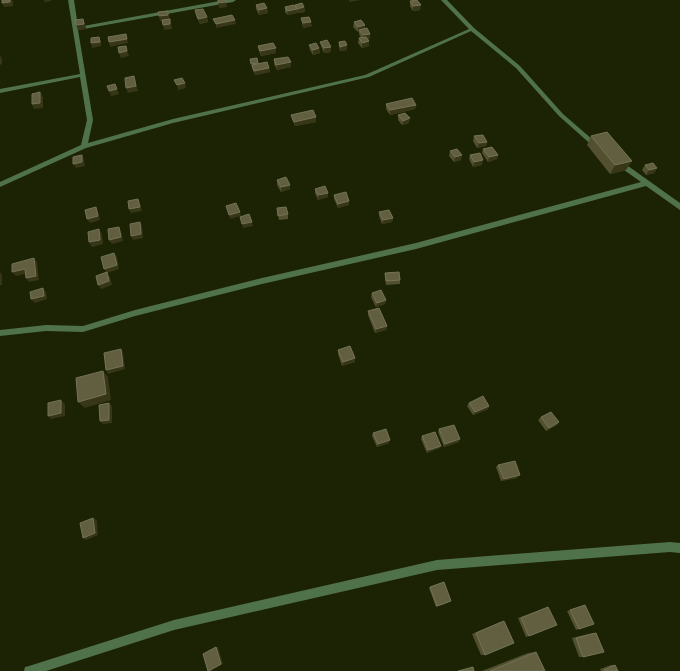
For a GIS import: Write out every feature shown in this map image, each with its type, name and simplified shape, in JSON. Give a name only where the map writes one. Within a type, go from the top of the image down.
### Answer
[{"type":"street","points":[[72,0],[90,120],[84,146]]},
{"type":"street","points":[[76,29],[233,0]]},
{"type":"street","points":[[444,0],[472,28],[518,68],[579,133],[604,152]]},
{"type":"street","points":[[0,185],[84,146],[173,121],[368,76],[472,28]]},
{"type":"street","points":[[0,91],[83,75]]},
{"type":"street","points":[[611,157],[680,206]]},
{"type":"street","points":[[0,333],[46,328],[83,329],[135,313],[262,281],[416,246],[647,183]]},
{"type":"street","points":[[29,671],[174,625],[437,565],[670,547],[680,548]]},
{"type":"building","points":[[2,0],[10,0],[10,2],[2,3]]},
{"type":"building","points":[[218,0],[226,0],[226,2],[218,3]]},
{"type":"building","points":[[417,0],[421,5],[413,6],[410,1]]},
{"type":"building","points":[[264,3],[267,8],[259,10],[256,5]]},
{"type":"building","points":[[302,3],[304,7],[297,9],[295,5]]},
{"type":"building","points":[[294,5],[297,9],[287,11],[285,7]]},
{"type":"building","points":[[203,9],[207,17],[198,19],[195,10]]},
{"type":"building","points":[[168,11],[168,15],[159,16],[158,12]]},
{"type":"building","points":[[232,15],[235,20],[216,24],[213,19]]},
{"type":"building","points":[[309,17],[311,22],[303,23],[301,18]]},
{"type":"building","points":[[83,19],[84,24],[76,25],[75,20]]},
{"type":"building","points":[[170,19],[170,24],[163,25],[162,20]]},
{"type":"building","points":[[361,20],[365,25],[358,27],[354,22]]},
{"type":"building","points":[[367,28],[370,34],[363,35],[359,30]]},
{"type":"building","points":[[126,34],[127,39],[109,42],[108,37]]},
{"type":"building","points":[[99,37],[100,42],[91,43],[91,38]]},
{"type":"building","points":[[366,37],[369,41],[362,43],[359,38]]},
{"type":"building","points":[[327,40],[331,47],[324,48],[320,42]]},
{"type":"building","points":[[345,41],[347,45],[340,47],[339,42]]},
{"type":"building","points":[[273,43],[276,48],[260,51],[258,46]]},
{"type":"building","points":[[316,43],[319,48],[313,50],[309,45]]},
{"type":"building","points":[[126,46],[127,51],[119,53],[118,47]]},
{"type":"building","points":[[288,57],[291,62],[276,65],[274,59]]},
{"type":"building","points":[[257,58],[258,63],[251,64],[250,59]]},
{"type":"building","points":[[267,62],[269,68],[254,71],[252,65]]},
{"type":"building","points":[[134,76],[136,86],[126,88],[125,78]]},
{"type":"building","points":[[182,78],[185,83],[177,85],[174,80]]},
{"type":"building","points":[[115,84],[117,89],[109,91],[107,86]]},
{"type":"building","points":[[40,92],[40,103],[32,104],[32,94]]},
{"type":"building","points":[[412,98],[416,105],[390,110],[386,104]]},
{"type":"building","points":[[313,110],[316,117],[294,122],[291,115]]},
{"type":"building","points":[[405,113],[410,118],[403,121],[398,115]]},
{"type":"building","points":[[607,132],[632,161],[615,165],[591,136]]},
{"type":"building","points":[[483,135],[487,142],[479,143],[474,136]]},
{"type":"building","points":[[492,147],[498,155],[489,157],[483,149]]},
{"type":"building","points":[[457,149],[462,155],[455,157],[450,151]]},
{"type":"building","points":[[480,153],[483,160],[474,162],[470,155]]},
{"type":"building","points":[[82,155],[82,162],[73,164],[73,157]]},
{"type":"building","points":[[653,163],[657,168],[649,170],[645,165]]},
{"type":"building","points":[[286,177],[290,185],[281,187],[277,180]]},
{"type":"building","points":[[325,186],[328,193],[318,195],[315,189]]},
{"type":"building","points":[[346,192],[349,201],[338,204],[334,195]]},
{"type":"building","points":[[138,199],[140,207],[129,209],[128,201]]},
{"type":"building","points":[[236,203],[240,212],[229,215],[226,206]]},
{"type":"building","points":[[96,207],[98,216],[87,219],[85,210]]},
{"type":"building","points":[[286,207],[288,214],[278,216],[277,208]]},
{"type":"building","points":[[389,210],[393,218],[383,220],[379,212]]},
{"type":"building","points":[[249,214],[252,222],[242,224],[240,217]]},
{"type":"building","points":[[140,222],[141,234],[131,236],[130,224]]},
{"type":"building","points":[[119,227],[121,237],[109,240],[108,229]]},
{"type":"building","points":[[99,229],[100,240],[89,242],[88,232]]},
{"type":"building","points":[[114,253],[117,265],[104,269],[101,257]]},
{"type":"building","points":[[34,258],[36,276],[26,278],[25,269],[12,272],[12,264]]},
{"type":"building","points":[[107,272],[109,281],[98,285],[96,276]]},
{"type":"building","points":[[399,272],[400,280],[386,281],[385,273]]},
{"type":"building","points":[[43,288],[44,296],[31,299],[30,292]]},
{"type":"building","points":[[381,290],[386,300],[377,303],[372,293]]},
{"type":"building","points":[[379,308],[387,326],[376,329],[368,311]]},
{"type":"building","points":[[350,346],[355,358],[343,362],[338,350]]},
{"type":"building","points":[[121,349],[123,366],[106,370],[104,353]]},
{"type":"building","points":[[103,371],[106,394],[78,402],[76,378]]},
{"type":"building","points":[[483,396],[489,406],[475,412],[469,403]]},
{"type":"building","points":[[61,400],[61,413],[48,416],[48,403]]},
{"type":"building","points":[[109,403],[109,420],[100,421],[99,405]]},
{"type":"building","points":[[551,412],[559,422],[549,428],[541,417]]},
{"type":"building","points":[[454,425],[460,439],[445,444],[439,429]]},
{"type":"building","points":[[386,429],[390,440],[378,444],[373,433]]},
{"type":"building","points":[[435,432],[441,446],[428,450],[422,436]]},
{"type":"building","points":[[515,461],[520,475],[504,479],[498,465]]},
{"type":"building","points":[[93,518],[95,533],[83,538],[80,523]]},
{"type":"building","points":[[444,582],[451,601],[437,606],[430,587]]},
{"type":"building","points":[[585,605],[594,624],[579,629],[570,610]]},
{"type":"building","points":[[548,607],[557,625],[529,636],[521,618]]},
{"type":"building","points":[[504,621],[514,643],[485,655],[476,633]]},
{"type":"building","points":[[596,633],[604,652],[583,657],[576,638]]},
{"type":"building","points":[[216,647],[221,664],[208,671],[203,654]]},
{"type":"building","points":[[536,652],[545,671],[490,671]]},
{"type":"building","points":[[615,665],[618,671],[604,670]]},
{"type":"building","points":[[473,667],[474,671],[458,671]]}]
